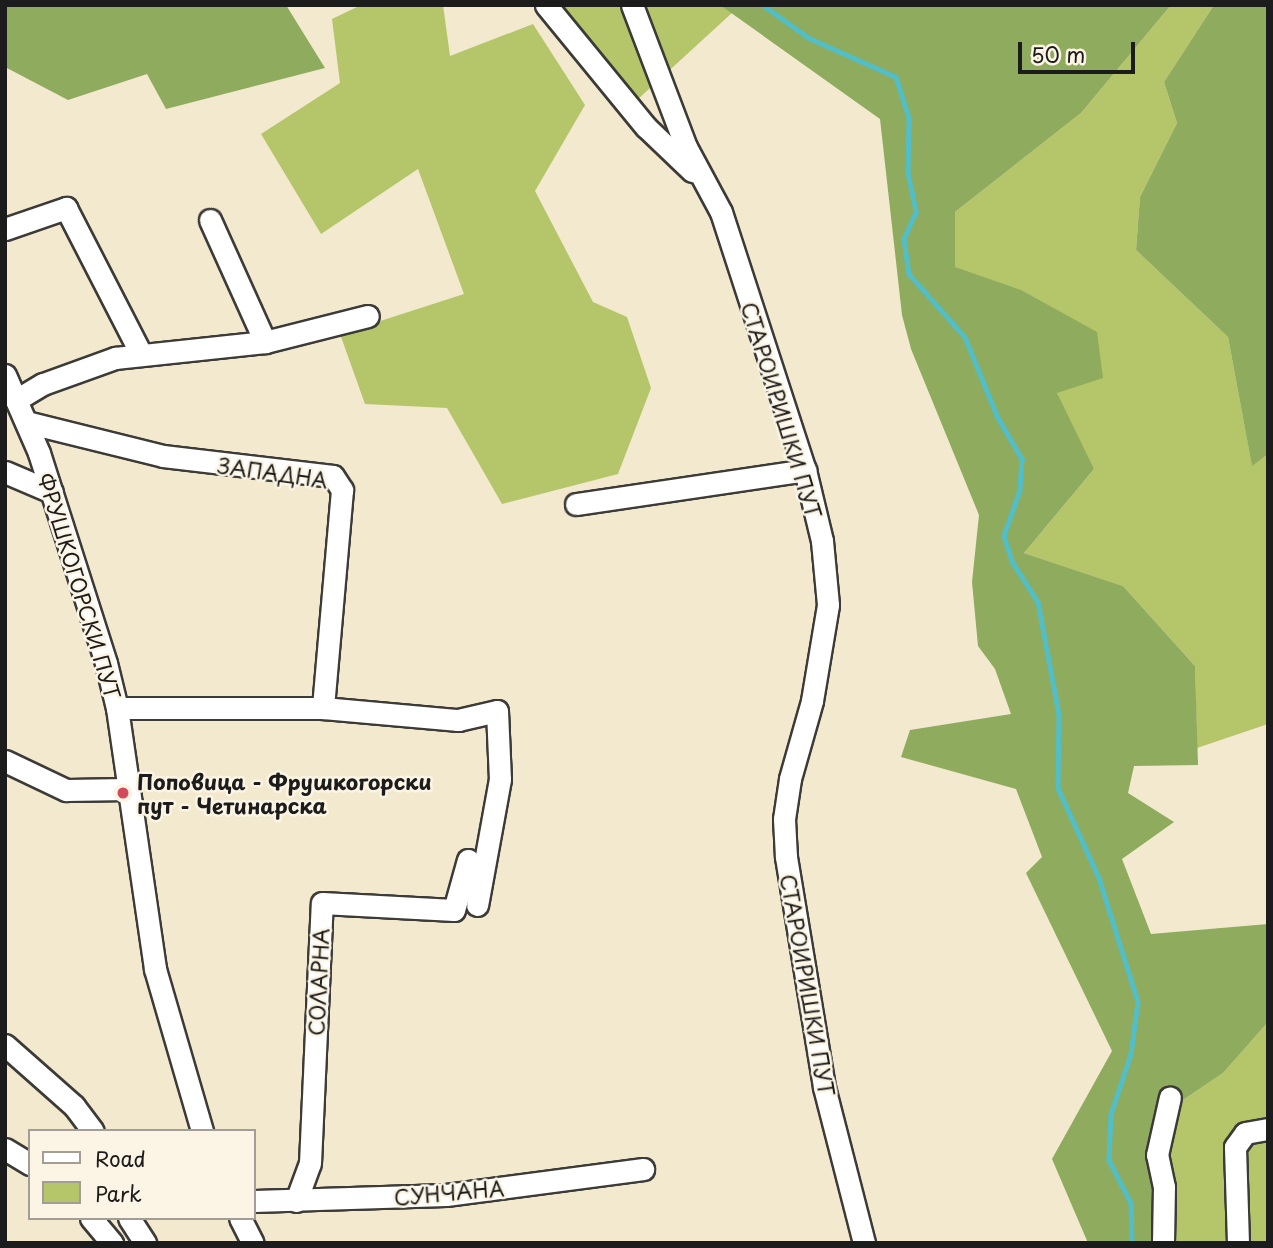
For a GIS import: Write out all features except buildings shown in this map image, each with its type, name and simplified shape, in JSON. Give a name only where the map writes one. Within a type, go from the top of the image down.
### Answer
[{"type":"street","points":[[546,5],[646,127],[704,182]]},
{"type":"street","name":"СТАРОИРИШКИ ПУТ","points":[[632,5],[704,182],[720,212],[805,470],[822,541],[828,605],[815,689],[790,779],[784,819],[786,857],[824,1087],[864,1243]]},
{"type":"street","points":[[5,229],[66,208],[141,354]]},
{"type":"street","points":[[210,220],[265,342]]},
{"type":"street","points":[[16,400],[43,384],[103,362],[141,354],[265,342],[368,316]]},
{"type":"street","name":"ФРУШКОГОРСКИ ПУТ","points":[[5,374],[52,492],[117,708],[155,969],[201,1129]]},
{"type":"street","name":"ЗАПАДНА","points":[[26,422],[163,456],[333,476],[342,490],[323,708]]},
{"type":"street","points":[[576,504],[805,470]]},
{"type":"street","points":[[5,472],[52,492]]},
{"type":"street","points":[[117,708],[323,708],[421,720],[458,720],[497,711],[500,779],[477,905]]},
{"type":"street","points":[[5,761],[65,790],[128,789]]},
{"type":"street","name":"СОЛАРНА","points":[[296,1201],[310,1163],[322,903],[454,909],[468,860]]},
{"type":"street","points":[[5,1045],[74,1106],[91,1129]]},
{"type":"street","points":[[1163,1243],[1164,1187],[1157,1155],[1170,1097]]},
{"type":"street","points":[[1238,1243],[1234,1147],[1245,1133],[1268,1129]]},
{"type":"street","points":[[5,1149],[28,1163]]},
{"type":"street","name":"СУНЧАНА","points":[[256,1201],[446,1195],[643,1169]]},
{"type":"street","points":[[93,1220],[112,1243]]},
{"type":"street","points":[[130,1220],[145,1243]]},
{"type":"street","points":[[241,1220],[253,1243]]},
{"type":"green space","points":[[5,5],[286,5],[325,68],[166,109],[147,74],[68,100],[5,67]]},
{"type":"green space","points":[[361,5],[443,5],[450,56],[533,24],[585,105],[535,191],[593,302],[627,317],[651,388],[618,474],[502,504],[447,408],[365,404],[340,334],[464,294],[418,169],[321,234],[261,134],[340,83],[332,19]]},
{"type":"green space","points":[[559,5],[720,5],[733,12],[637,100]]},
{"type":"green space","points":[[720,5],[1171,5],[1081,113],[955,212],[955,267],[1021,290],[1097,332],[1103,378],[1057,393],[1094,469],[1024,553],[1123,586],[1195,666],[1198,765],[1134,766],[1128,793],[1174,822],[1122,859],[1151,934],[1268,924],[1268,1022],[1223,1073],[1155,1119],[1174,1243],[1088,1243],[1052,1159],[1112,1051],[1026,873],[1042,857],[1016,789],[901,757],[910,730],[1011,714],[995,669],[978,646],[972,582],[979,515],[911,349],[902,315],[880,119]]},
{"type":"green space","points":[[1171,5],[1214,5],[1164,82],[1177,123],[1140,197],[1136,250],[1228,337],[1252,465],[1268,454],[1268,724],[1197,748],[1195,666],[1123,586],[1024,553],[1094,469],[955,267],[955,212],[1081,113]]},
{"type":"green space","points":[[1214,5],[1268,5],[1268,454],[1252,466],[1228,337],[1136,250],[1140,197],[1177,123],[1164,82]]},
{"type":"green space","points":[[1268,1022],[1268,1243],[1174,1243],[1155,1119],[1223,1073]]},
{"type":"waterway","points":[[763,5],[809,38],[896,77],[909,118],[908,173],[916,212],[904,239],[909,274],[965,337],[997,416],[1022,459],[1020,490],[1004,536],[1013,563],[1038,602],[1059,714],[1058,788],[1099,878],[1138,1002],[1131,1054],[1111,1114],[1109,1160],[1131,1203],[1132,1243]]},
{"type":"place","name":"Поповица - Фрушкогорски пут - Четинарска","points":[[123,793]]}]
